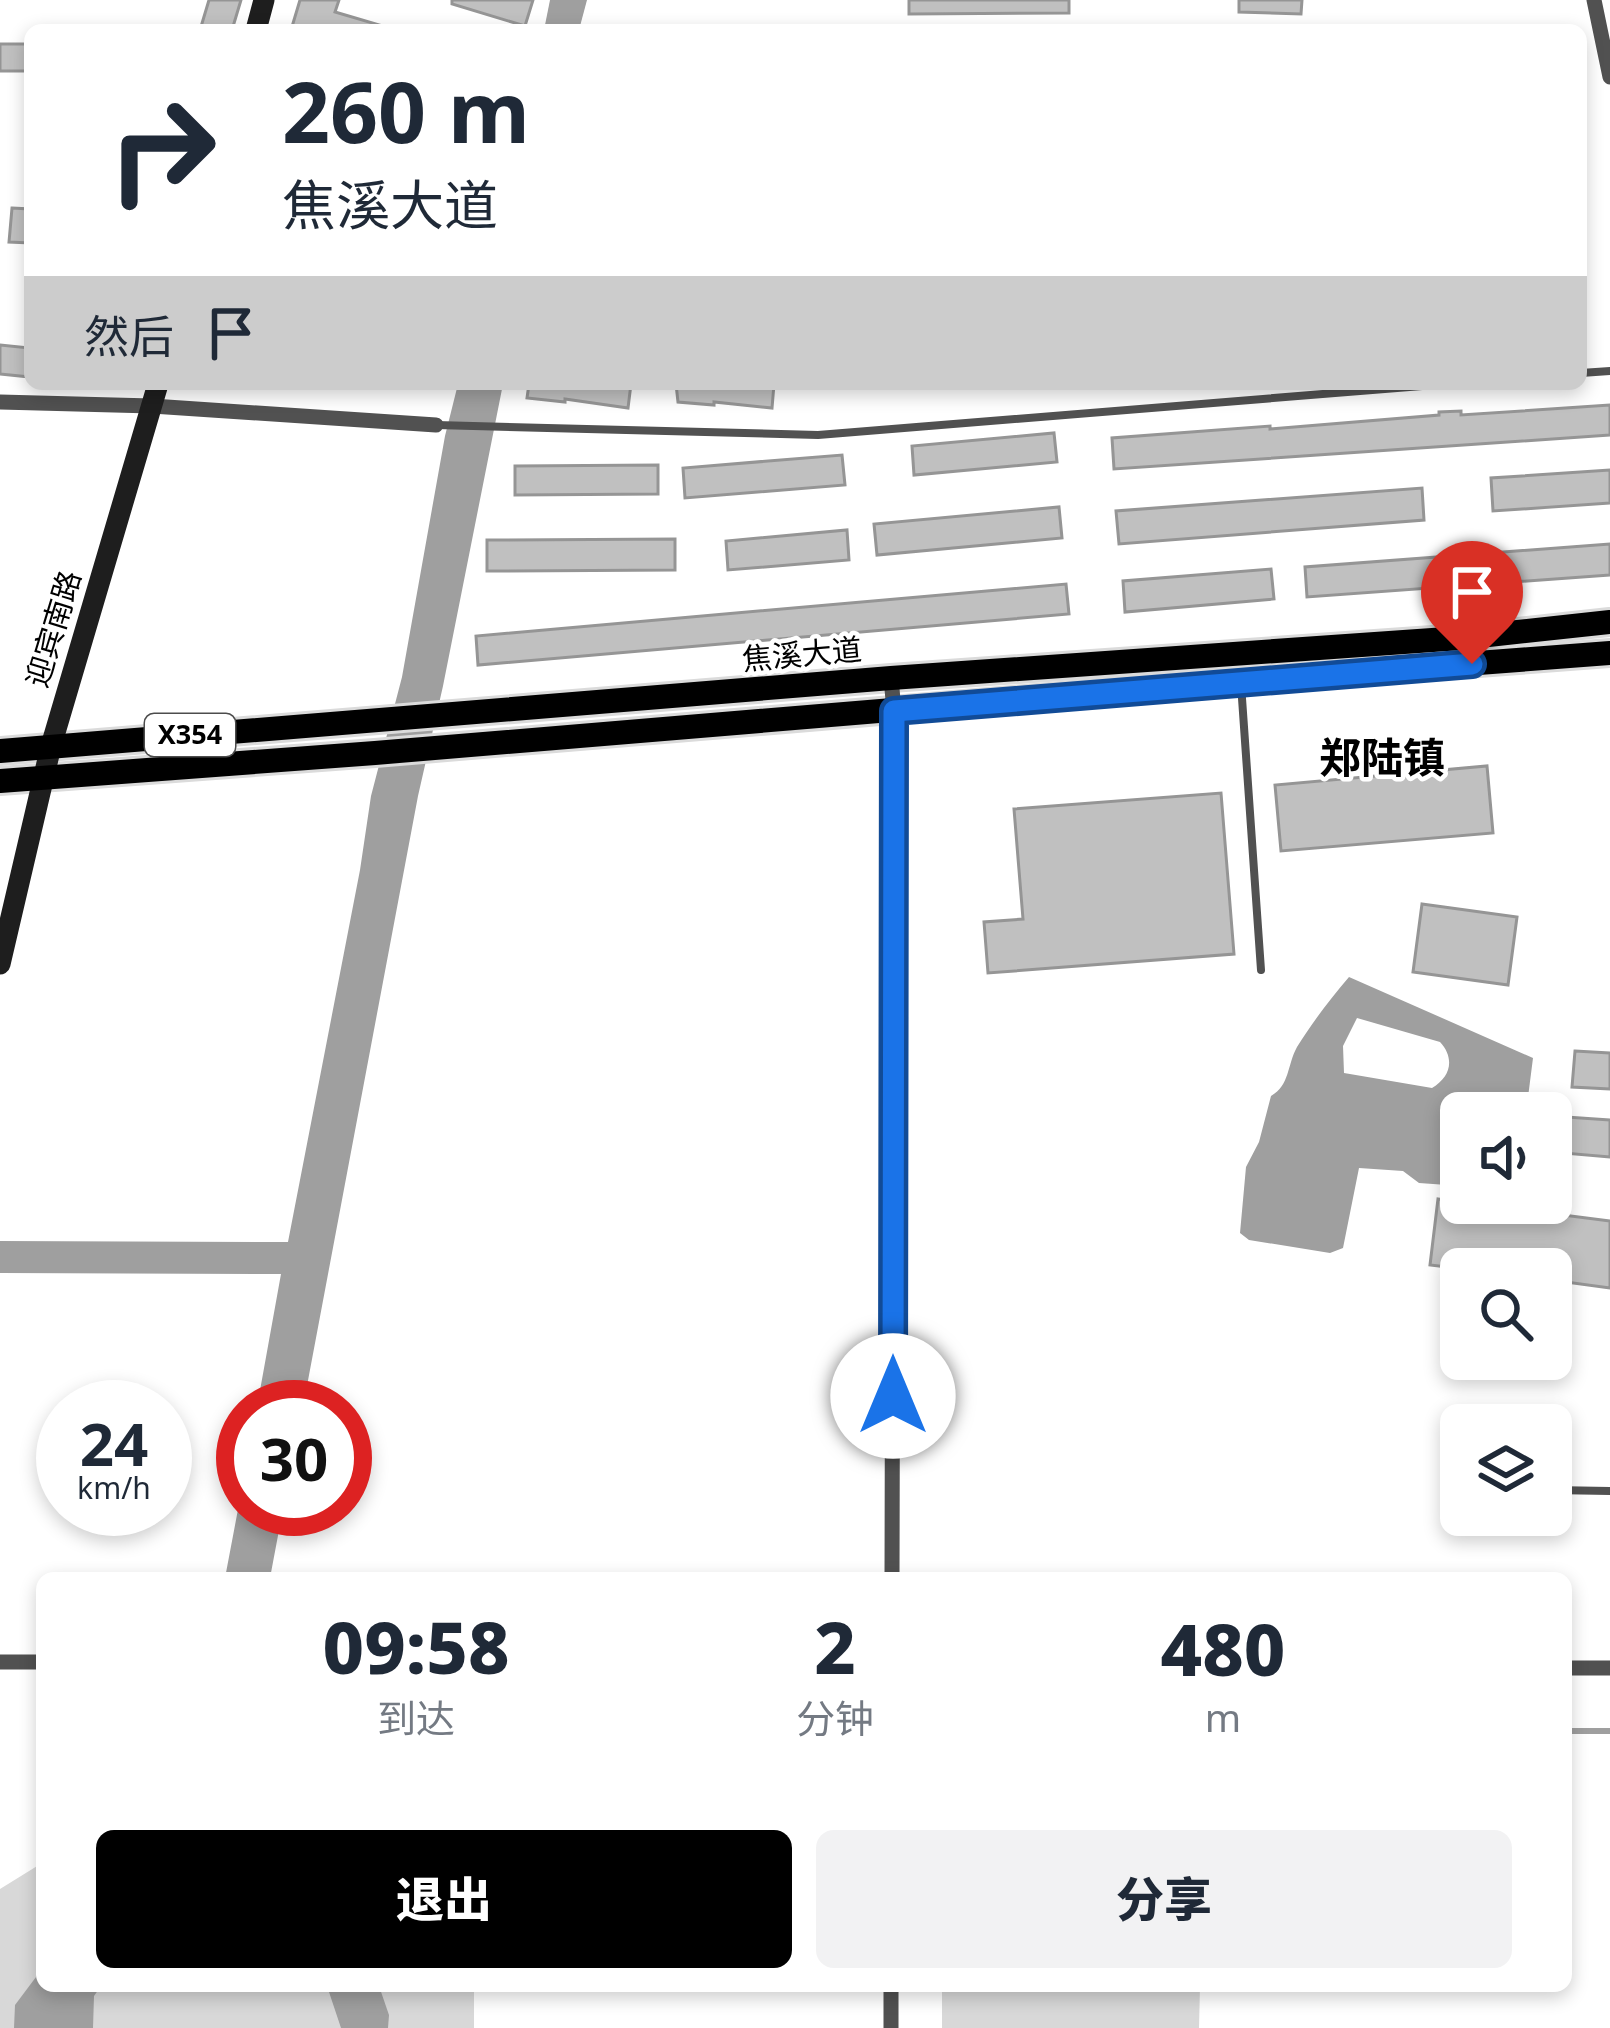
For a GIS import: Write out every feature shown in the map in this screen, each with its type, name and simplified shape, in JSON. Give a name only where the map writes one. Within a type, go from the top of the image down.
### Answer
[{"type":"main road","name":"焦溪大道","points":[[0,751],[892,678],[1461,638],[1610,622]]},
{"type":"main road","name":"焦溪大道","points":[[0,781],[1610,653]]},
{"type":"street","points":[[1594,0],[1610,77]]},
{"type":"street","points":[[0,402],[155,395],[436,425]]},
{"type":"street","name":"迎宾南路","points":[[0,964],[51,746],[155,395]]},
{"type":"street","points":[[892,678],[892,1572]]},
{"type":"street","points":[[0,1662],[36,1662]]},
{"type":"street","points":[[1572,1668],[1610,1668]]},
{"type":"street","points":[[891,1992],[891,2028]]},
{"type":"lane","points":[[436,425],[818,435],[1373,390]]},
{"type":"lane","points":[[1240,681],[1261,970]]},
{"type":"lane","points":[[1572,1490],[1610,1491]]},
{"type":"shaded area","points":[[550,0],[587,0],[581,24],[545,24]]},
{"type":"shaded area","points":[[456,390],[502,390],[418,796],[308,1380],[262,1380],[281,1274],[0,1273],[0,1241],[288,1242],[371,796],[402,677]]},
{"type":"shaded area","points":[[1349,977],[1533,1058],[1529,1092],[1440,1092],[1440,1184],[1419,1183],[1403,1171],[1359,1168],[1343,1248],[1330,1253],[1249,1240],[1240,1233],[1246,1167],[1259,1142],[1271,1096],[1285,1080],[1294,1054]],"holes":[[[1357,1018],[1440,1042],[1449,1067],[1432,1088],[1344,1073],[1343,1046]]]},
{"type":"shaded area","points":[[233,1536],[278,1536],[271,1572],[226,1572]]},
{"type":"shaded area","points":[[36,1867],[36,1992],[474,1992],[474,2028],[0,2028],[0,1889]]},
{"type":"shaded area","points":[[36,1977],[36,1992],[97,1992],[93,2028],[14,2028],[15,2005]]},
{"type":"shaded area","points":[[329,1992],[381,1992],[388,2028],[341,2028]]},
{"type":"shaded area","points":[[942,1992],[1200,1992],[1199,2028],[942,2028]]},
{"type":"building","points":[[209,0],[241,0],[234,24],[202,24]]},
{"type":"building","points":[[300,0],[339,0],[335,12],[376,24],[293,24]]},
{"type":"building","points":[[452,0],[533,0],[526,24],[452,4]]},
{"type":"building","points":[[909,0],[1069,0],[1069,13],[909,14]]},
{"type":"building","points":[[1239,0],[1302,0],[1301,14],[1239,12]]},
{"type":"building","points":[[0,44],[24,44],[24,71],[0,71]]},
{"type":"building","points":[[12,208],[24,209],[24,243],[9,242]]},
{"type":"building","points":[[0,345],[24,347],[24,376],[0,374]]},
{"type":"building","points":[[528,390],[630,390],[628,408],[527,398]]},
{"type":"building","points":[[677,390],[774,390],[772,408],[678,402]]},
{"type":"building","points":[[1610,405],[1610,435],[1114,469],[1112,438],[1439,412],[1461,411],[1461,415]]},
{"type":"building","points":[[1054,433],[1057,462],[914,475],[912,446]]},
{"type":"building","points":[[842,455],[845,485],[685,498],[683,468]]},
{"type":"building","points":[[658,465],[658,494],[515,495],[515,466]]},
{"type":"building","points":[[1610,470],[1610,503],[1493,511],[1491,478]]},
{"type":"building","points":[[1422,488],[1424,520],[1119,544],[1116,511]]},
{"type":"building","points":[[1059,507],[1062,538],[877,555],[874,524]]},
{"type":"building","points":[[847,530],[849,560],[728,570],[726,541]]},
{"type":"building","points":[[675,539],[675,570],[487,571],[487,540]]},
{"type":"building","points":[[1610,544],[1610,575],[1307,597],[1305,567]]},
{"type":"building","points":[[1271,569],[1274,599],[1125,612],[1123,581]]},
{"type":"building","points":[[1066,584],[1069,614],[478,665],[476,636]]},
{"type":"building","points":[[1487,766],[1493,833],[1281,851],[1275,785]]},
{"type":"building","points":[[1221,793],[1234,954],[988,973],[984,922],[1023,919],[1014,809]]},
{"type":"building","points":[[1422,904],[1517,917],[1508,985],[1413,972]]},
{"type":"building","points":[[1575,1051],[1610,1053],[1610,1089],[1572,1087]]},
{"type":"building","points":[[1572,1117],[1610,1120],[1610,1157],[1572,1154]]},
{"type":"building","points":[[1438,1199],[1440,1224],[1572,1224],[1572,1216],[1610,1221],[1610,1288],[1572,1283],[1572,1248],[1440,1248],[1440,1266],[1430,1265]]},
{"type":"waterway","points":[[1572,1731],[1610,1731]]},
{"type":"district","name":"郑陆镇","points":[[1382,758]]},
{"type":"route","points":[[893,1396],[894,711],[1472,664]]}]
